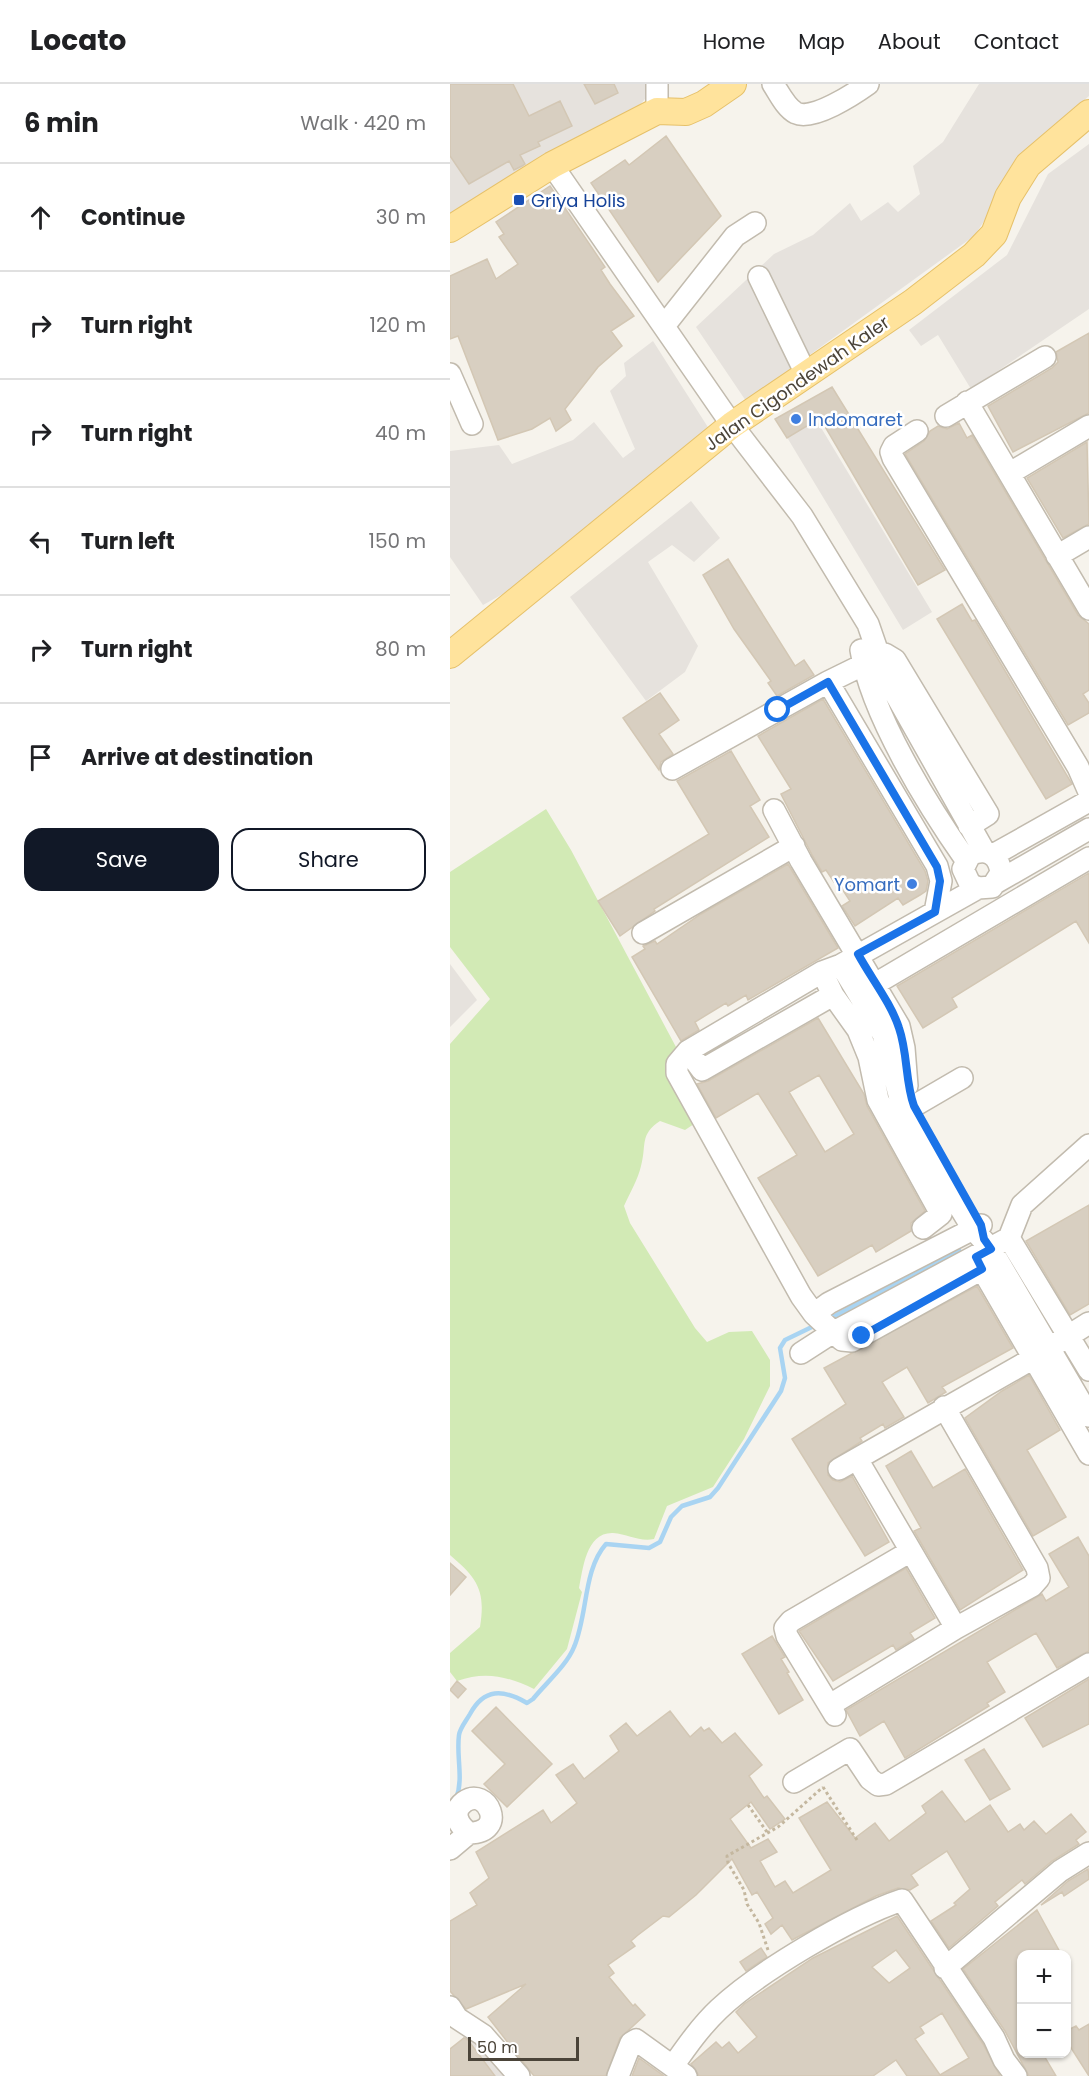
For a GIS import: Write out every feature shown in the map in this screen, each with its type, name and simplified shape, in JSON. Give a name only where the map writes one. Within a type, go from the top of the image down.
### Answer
[{"type":"main road","points":[[450,229],[552,165],[657,111],[686,112],[704,104],[733,84]]},
{"type":"main road","name":"Jalan Cigondewah Kaler","points":[[450,655],[732,425],[913,302],[974,255],[994,234],[1008,197],[1028,165],[1089,113]]},
{"type":"street","points":[[657,84],[657,111]]},
{"type":"street","points":[[773,84],[789,108],[798,114],[808,115],[822,111],[868,84]]},
{"type":"street","points":[[552,165],[732,425],[802,516],[858,610],[870,660],[877,706],[952,840],[1000,862],[1001,873],[989,886]]},
{"type":"street","points":[[664,326],[735,236],[755,222]]},
{"type":"street","points":[[759,277],[806,374]]},
{"type":"street","points":[[946,416],[1045,357]]},
{"type":"street","points":[[450,374],[472,424]]},
{"type":"street","points":[[968,402],[1089,609]]},
{"type":"street","points":[[1010,473],[1089,426]]},
{"type":"street","points":[[917,431],[894,446],[891,452],[893,458],[1078,767],[1089,792]]},
{"type":"street","points":[[1057,556],[1089,537]]},
{"type":"street","points":[[672,769],[870,660]]},
{"type":"street","points":[[870,660],[969,826],[981,855]]},
{"type":"street","points":[[828,682],[940,873],[935,912]]},
{"type":"street","points":[[1004,908],[989,886],[965,877],[981,855],[1089,801]]},
{"type":"street","points":[[774,810],[849,959],[883,1034],[905,1118],[985,1244],[1068,1337],[1089,1370]]},
{"type":"street","points":[[1089,829],[989,886],[935,912],[849,959],[688,1051],[677,1064],[677,1073],[801,1296],[822,1323],[842,1340],[852,1341],[985,1244],[1022,1205],[1089,1144]]},
{"type":"street","points":[[929,855],[952,840]]},
{"type":"street","points":[[644,933],[794,846]]},
{"type":"street","points":[[874,984],[1089,858]]},
{"type":"street","points":[[849,959],[893,973]]},
{"type":"street","points":[[849,959],[874,984],[899,1026],[904,1048],[907,1086],[914,1106],[1089,1454]]},
{"type":"street","points":[[688,1051],[702,1070],[833,995],[849,959]]},
{"type":"street","points":[[833,995],[858,1030],[869,1057],[878,1100],[941,1214],[923,1228]]},
{"type":"street","points":[[914,1106],[962,1078]]},
{"type":"street","points":[[801,1353],[822,1323],[829,1303],[985,1244]]},
{"type":"street","points":[[956,1628],[911,1551],[848,1464],[1040,1354],[1089,1323]]},
{"type":"street","points":[[1040,1354],[1089,1416]]},
{"type":"street","points":[[911,1551],[868,1574],[787,1624],[787,1636],[832,1710],[956,1628],[1032,1586],[1039,1578],[1037,1568],[944,1407]]},
{"type":"street","points":[[794,1782],[818,1779],[850,1749],[870,1779],[878,1785],[886,1784],[1089,1664]]},
{"type":"street","points":[[450,1849],[469,1833]]},
{"type":"street","points":[[945,1968],[1060,1871],[1089,1852]]},
{"type":"street","points":[[618,2076],[631,2043],[636,2040],[679,2071],[699,2030],[720,2007],[778,1966],[855,1921],[902,1900],[945,1968],[994,2038],[1004,2060],[1016,2076]]},
{"type":"street","points":[[452,2018],[483,2035],[519,2076]]},
{"type":"path","points":[[778,1966],[764,1943],[759,1923],[727,1856],[787,1820],[818,1779],[857,1840]]},
{"type":"path","points":[[748,1805],[767,1832]]},
{"type":"shaded area","points":[[450,84],[650,84],[649,94],[635,111],[450,218]]},
{"type":"shaded area","points":[[979,84],[1089,84],[1089,96],[1041,137],[974,236],[746,401],[696,327],[774,254],[813,235],[850,203],[861,221],[888,202],[898,212],[920,194],[913,166],[943,142]]},
{"type":"shaded area","points":[[1089,144],[1089,309],[971,389],[938,335],[921,346],[909,330],[1007,255],[1048,174]]},
{"type":"shaded area","points":[[653,341],[711,432],[528,580],[483,605],[450,557],[450,451],[499,445],[512,464],[573,440],[594,422],[623,458],[635,449],[610,391],[626,376],[624,363]]},
{"type":"shaded area","points":[[811,411],[932,612],[903,630],[782,429]]},
{"type":"shaded area","points":[[691,501],[720,538],[694,562],[672,545],[648,562],[698,646],[685,672],[646,701],[570,597]]},
{"type":"shaded area","points":[[450,964],[477,1000],[450,1027]]},
{"type":"shaded area","points":[[466,2034],[505,2076],[450,2076],[450,2053]]},
{"type":"green space","points":[[546,809],[571,850],[676,1047],[671,1059],[697,1122],[685,1130],[660,1121],[649,1131],[646,1136],[640,1171],[624,1206],[630,1223],[695,1328],[707,1342],[729,1332],[752,1331],[770,1360],[770,1386],[744,1439],[713,1487],[667,1506],[654,1539],[613,1533],[604,1534],[591,1545],[582,1571],[579,1588],[582,1592],[567,1649],[534,1689],[496,1676],[477,1676],[457,1681],[450,1672],[450,1653],[480,1627],[482,1603],[473,1578],[450,1555],[450,1044],[490,999],[450,947],[450,872]]},
{"type":"building","points":[[450,84],[513,84],[529,116],[560,101],[572,126],[538,142],[540,146],[520,155],[525,164],[522,166],[514,170],[509,161],[469,184],[450,156]]},
{"type":"building","points":[[584,84],[614,84],[618,93],[595,104]]},
{"type":"building","points":[[666,136],[721,216],[658,282],[591,183],[625,160],[629,165]]},
{"type":"building","points":[[550,186],[605,267],[601,270],[610,284],[634,316],[611,331],[622,346],[598,367],[565,409],[571,420],[556,431],[550,418],[532,429],[498,440],[458,336],[450,339],[450,276],[487,259],[496,279],[518,264],[499,237],[504,234],[496,222]]},
{"type":"building","points":[[1089,333],[1089,413],[1013,452],[988,406],[1052,368],[1058,362],[1056,352]]},
{"type":"building","points":[[832,387],[945,570],[918,585],[820,418],[787,438],[775,419]]},
{"type":"building","points":[[959,423],[967,438],[972,435],[1078,615],[1089,624],[1089,690],[1083,694],[1089,703],[1089,713],[1068,725],[905,454],[924,441],[930,431],[938,426],[947,429]]},
{"type":"building","points":[[1087,442],[1089,524],[1063,538],[1027,478]]},
{"type":"building","points":[[728,559],[795,666],[804,660],[814,675],[777,696],[768,683],[771,681],[734,629],[703,575]]},
{"type":"building","points":[[962,604],[972,621],[975,620],[1072,784],[1046,799],[937,619]]},
{"type":"building","points":[[660,693],[679,720],[659,734],[673,754],[661,762],[659,770],[623,718]]},
{"type":"building","points":[[823,699],[925,871],[928,881],[926,891],[920,895],[903,905],[898,898],[855,926],[842,906],[850,901],[837,881],[834,882],[826,870],[822,872],[812,855],[781,794],[791,789],[758,736]]},
{"type":"building","points":[[731,751],[760,800],[750,806],[769,837],[654,909],[655,911],[620,936],[598,901],[709,834],[677,781]]},
{"type":"building","points":[[788,864],[838,948],[748,1000],[746,995],[728,1006],[726,1003],[695,1022],[699,1030],[681,1041],[632,957],[645,949],[643,946],[655,941],[657,944],[701,914]]},
{"type":"building","points":[[1089,873],[1089,943],[1076,921],[952,998],[957,1007],[923,1028],[897,986]]},
{"type":"building","points":[[818,1018],[864,1094],[867,1106],[925,1211],[911,1223],[911,1231],[876,1252],[872,1245],[818,1276],[758,1178],[797,1155],[758,1093],[716,1118],[697,1084],[708,1081]],"holes":[[[819,1075],[854,1134],[825,1152],[789,1092]]]},
{"type":"building","points":[[1089,1205],[1089,1304],[1070,1315],[1026,1241]]},
{"type":"building","points":[[977,1286],[1013,1348],[942,1387],[946,1392],[928,1403],[907,1367],[882,1382],[904,1417],[885,1428],[883,1424],[860,1438],[862,1441],[828,1463],[828,1475],[833,1480],[840,1482],[852,1476],[889,1542],[865,1556],[792,1439],[846,1404],[824,1368]]},
{"type":"building","points":[[1029,1375],[1060,1430],[1027,1450],[1066,1517],[1033,1536],[965,1418]]},
{"type":"building","points":[[911,1451],[933,1488],[965,1469],[1023,1570],[960,1610],[914,1531],[921,1528],[886,1466]]},
{"type":"building","points":[[1078,1537],[1089,1556],[1089,1651],[1057,1668],[1036,1633],[987,1662],[1005,1692],[987,1703],[989,1706],[905,1758],[884,1721],[860,1736],[846,1710],[1042,1594],[1046,1601],[1069,1587],[1049,1554]]},
{"type":"building","points":[[450,1563],[466,1577],[450,1595]]},
{"type":"building","points":[[906,1568],[935,1618],[910,1633],[914,1639],[896,1650],[893,1645],[833,1681],[799,1631]]},
{"type":"building","points":[[772,1636],[785,1657],[781,1659],[789,1672],[787,1673],[803,1700],[779,1714],[742,1654]]},
{"type":"building","points":[[1089,1679],[1089,1724],[1043,1747],[1025,1718]]},
{"type":"building","points":[[457,1681],[466,1689],[458,1698],[450,1690]]},
{"type":"building","points":[[496,1707],[552,1764],[507,1807],[484,1784],[505,1764],[472,1731]]},
{"type":"building","points":[[670,1711],[690,1737],[701,1727],[704,1731],[709,1728],[722,1743],[735,1733],[762,1765],[749,1776],[764,1798],[767,1796],[785,1819],[770,1829],[751,1802],[730,1819],[751,1848],[768,1839],[777,1852],[760,1861],[775,1887],[785,1881],[793,1893],[831,1870],[799,1818],[827,1802],[855,1838],[875,1823],[889,1841],[926,1813],[922,1806],[942,1791],[965,1822],[990,1805],[1008,1832],[1020,1824],[1024,1830],[1034,1821],[1046,1834],[1071,1814],[1086,1832],[1076,1840],[1079,1844],[1052,1861],[1025,1884],[1022,1880],[995,1902],[998,1906],[949,1948],[931,1921],[956,1905],[954,1903],[970,1889],[947,1851],[911,1875],[918,1885],[910,1890],[898,1888],[876,1896],[792,1940],[782,1925],[771,1934],[765,1924],[773,1918],[757,1892],[752,1895],[732,1859],[696,1895],[669,1917],[663,1916],[638,1935],[631,1941],[635,1946],[608,1965],[614,1973],[609,1977],[633,2006],[635,2004],[645,2015],[620,2038],[606,2076],[534,2076],[488,2017],[526,1984],[466,2009],[450,1991],[450,1921],[477,1905],[470,1893],[489,1878],[476,1852],[543,1810],[551,1823],[577,1803],[556,1775],[573,1764],[584,1779],[619,1751],[610,1736],[626,1723],[637,1736]]},
{"type":"building","points":[[984,1749],[1010,1789],[990,1800],[965,1760]]},
{"type":"building","points":[[1088,1869],[1089,1879],[1064,1896],[1062,1892],[1041,1905],[1068,1881]]},
{"type":"building","points":[[1037,1910],[1059,1950],[1017,1950],[1017,2054],[1005,2031],[963,1969]]},
{"type":"building","points":[[897,1916],[983,2044],[1000,2076],[907,2076],[896,2060],[873,2076],[699,2076],[691,2064],[716,2042],[722,2048],[729,2042],[738,2053],[757,2037],[736,2012],[744,2004],[813,1958]],"holes":[[[896,1950],[910,1968],[889,1983],[872,1967]],[[942,2013],[969,2058],[940,2075],[915,2039],[924,2033],[920,2027]]]},
{"type":"building","points":[[761,1948],[767,1957],[746,1971],[740,1962]]},
{"type":"building","points":[[1089,2024],[1089,2076],[1071,2048],[1071,2028],[1076,2026],[1079,2030]]},
{"type":"building","points":[[464,2038],[468,2040],[495,2076],[450,2076],[450,2049]]},
{"type":"building","points":[[639,2058],[664,2076],[632,2076]]},
{"type":"building","points":[[1019,2058],[1045,2058],[1056,2076],[1029,2076]]},
{"type":"waterway","points":[[829,1319],[959,1250]]},
{"type":"waterway","points":[[456,1799],[460,1775],[459,1735],[475,1705],[488,1695],[502,1693],[527,1703],[556,1674],[574,1647],[582,1621],[593,1566],[606,1544],[649,1548],[660,1542],[671,1517],[682,1506],[710,1497],[781,1391],[785,1378],[780,1348],[785,1340],[816,1325]]},
{"type":"place","name":"Griya Holis","points":[[519,200]]},
{"type":"place","name":"Indomaret","points":[[796,419]]},
{"type":"place","name":"Yomart","points":[[912,884]]},
{"type":"route","points":[[778,710],[828,682],[940,873],[935,912],[858,954],[899,1026],[904,1048],[907,1086],[914,1106],[981,1225],[984,1239],[991,1249],[976,1257],[982,1269],[862,1336]]}]
